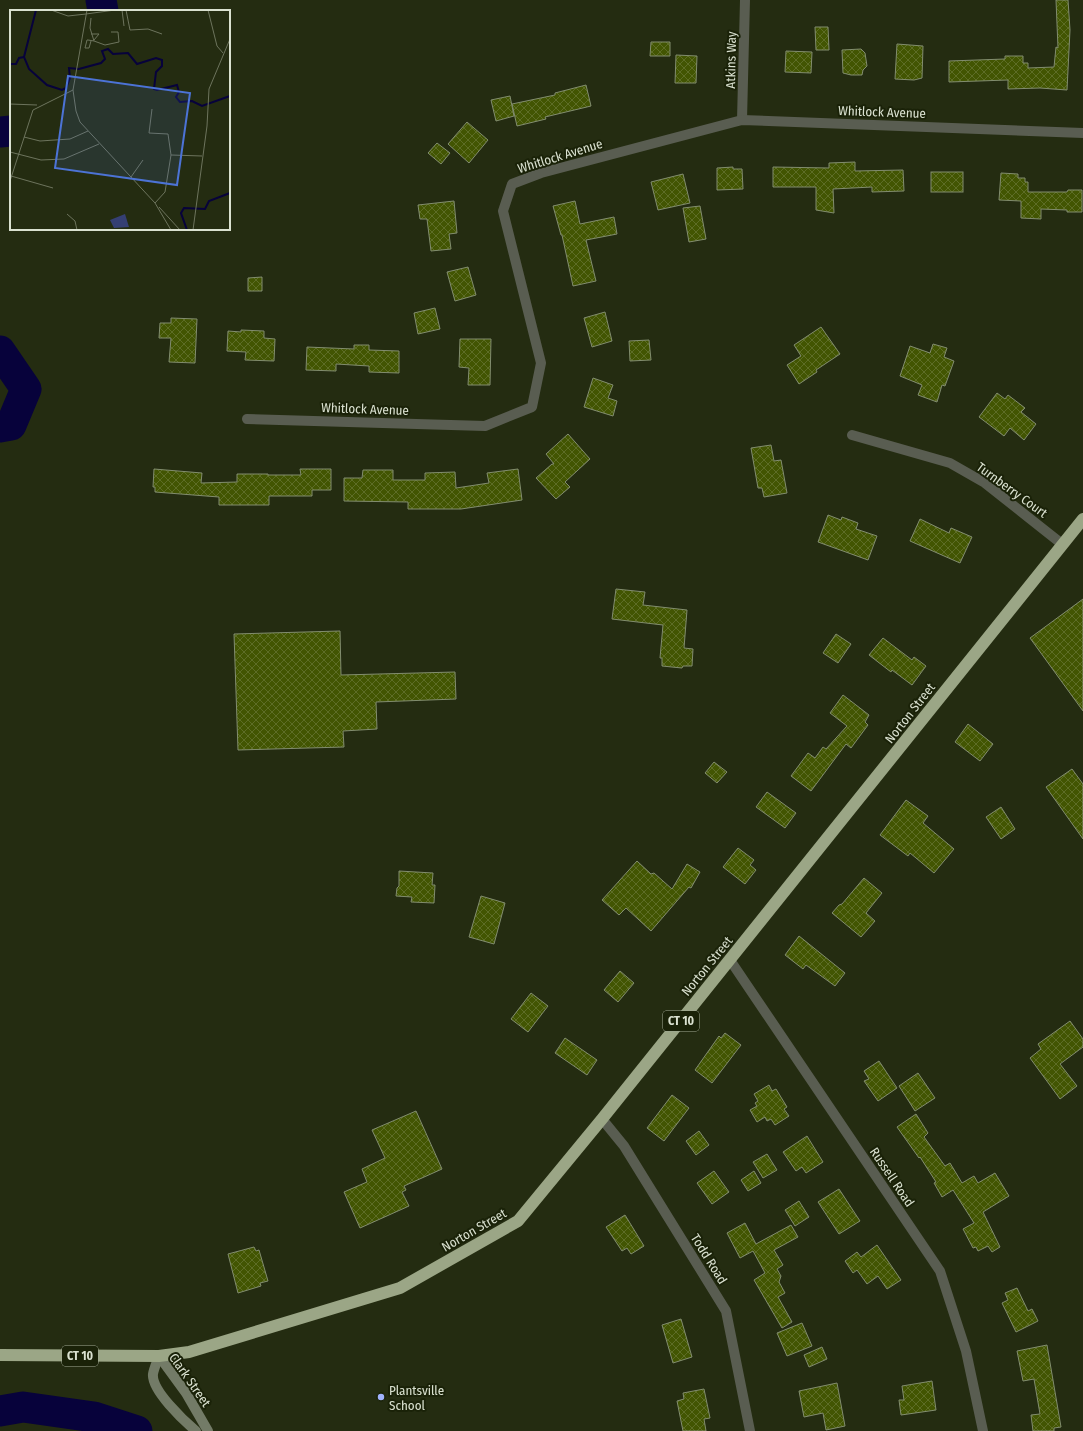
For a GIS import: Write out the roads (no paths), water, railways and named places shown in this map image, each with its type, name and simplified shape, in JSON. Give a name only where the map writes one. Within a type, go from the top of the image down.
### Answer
[{"type":"highway","name":"Norton Street","points":[[159,1356],[189,1352],[400,1288],[518,1221],[730,960],[1083,519]]},
{"type":"highway","name":"CT 10","points":[[0,1355],[159,1356]]},
{"type":"main road","name":"Clark Street","points":[[159,1356],[153,1375],[155,1385],[170,1405],[196,1431]]},
{"type":"main road","name":"Clark Street","points":[[159,1356],[186,1393],[208,1431]]},
{"type":"street","name":"Atkins Way","points":[[742,120],[745,0]]},
{"type":"street","name":"Whitlock Avenue","points":[[247,419],[485,426],[532,407],[541,363],[503,211],[512,184],[541,172],[742,120],[1083,133]]},
{"type":"street","name":"Turnberry Court","points":[[852,435],[950,463],[985,483],[1062,544]]},
{"type":"street","name":"Russell Road","points":[[730,960],[940,1271],[966,1351],[983,1431]]},
{"type":"street","name":"Todd Road","points":[[602,1119],[624,1146],[726,1311],[750,1431]]},
{"type":"waterway","points":[[101,0],[103,10]]},
{"type":"waterway","points":[[0,132],[10,131]]},
{"type":"waterway","points":[[0,351],[26,389],[11,425],[0,427]]},
{"type":"waterway","points":[[0,1411],[23,1407],[94,1417],[137,1431]]},
{"type":"place","name":"Plantsville School","points":[[381,1397]]}]
